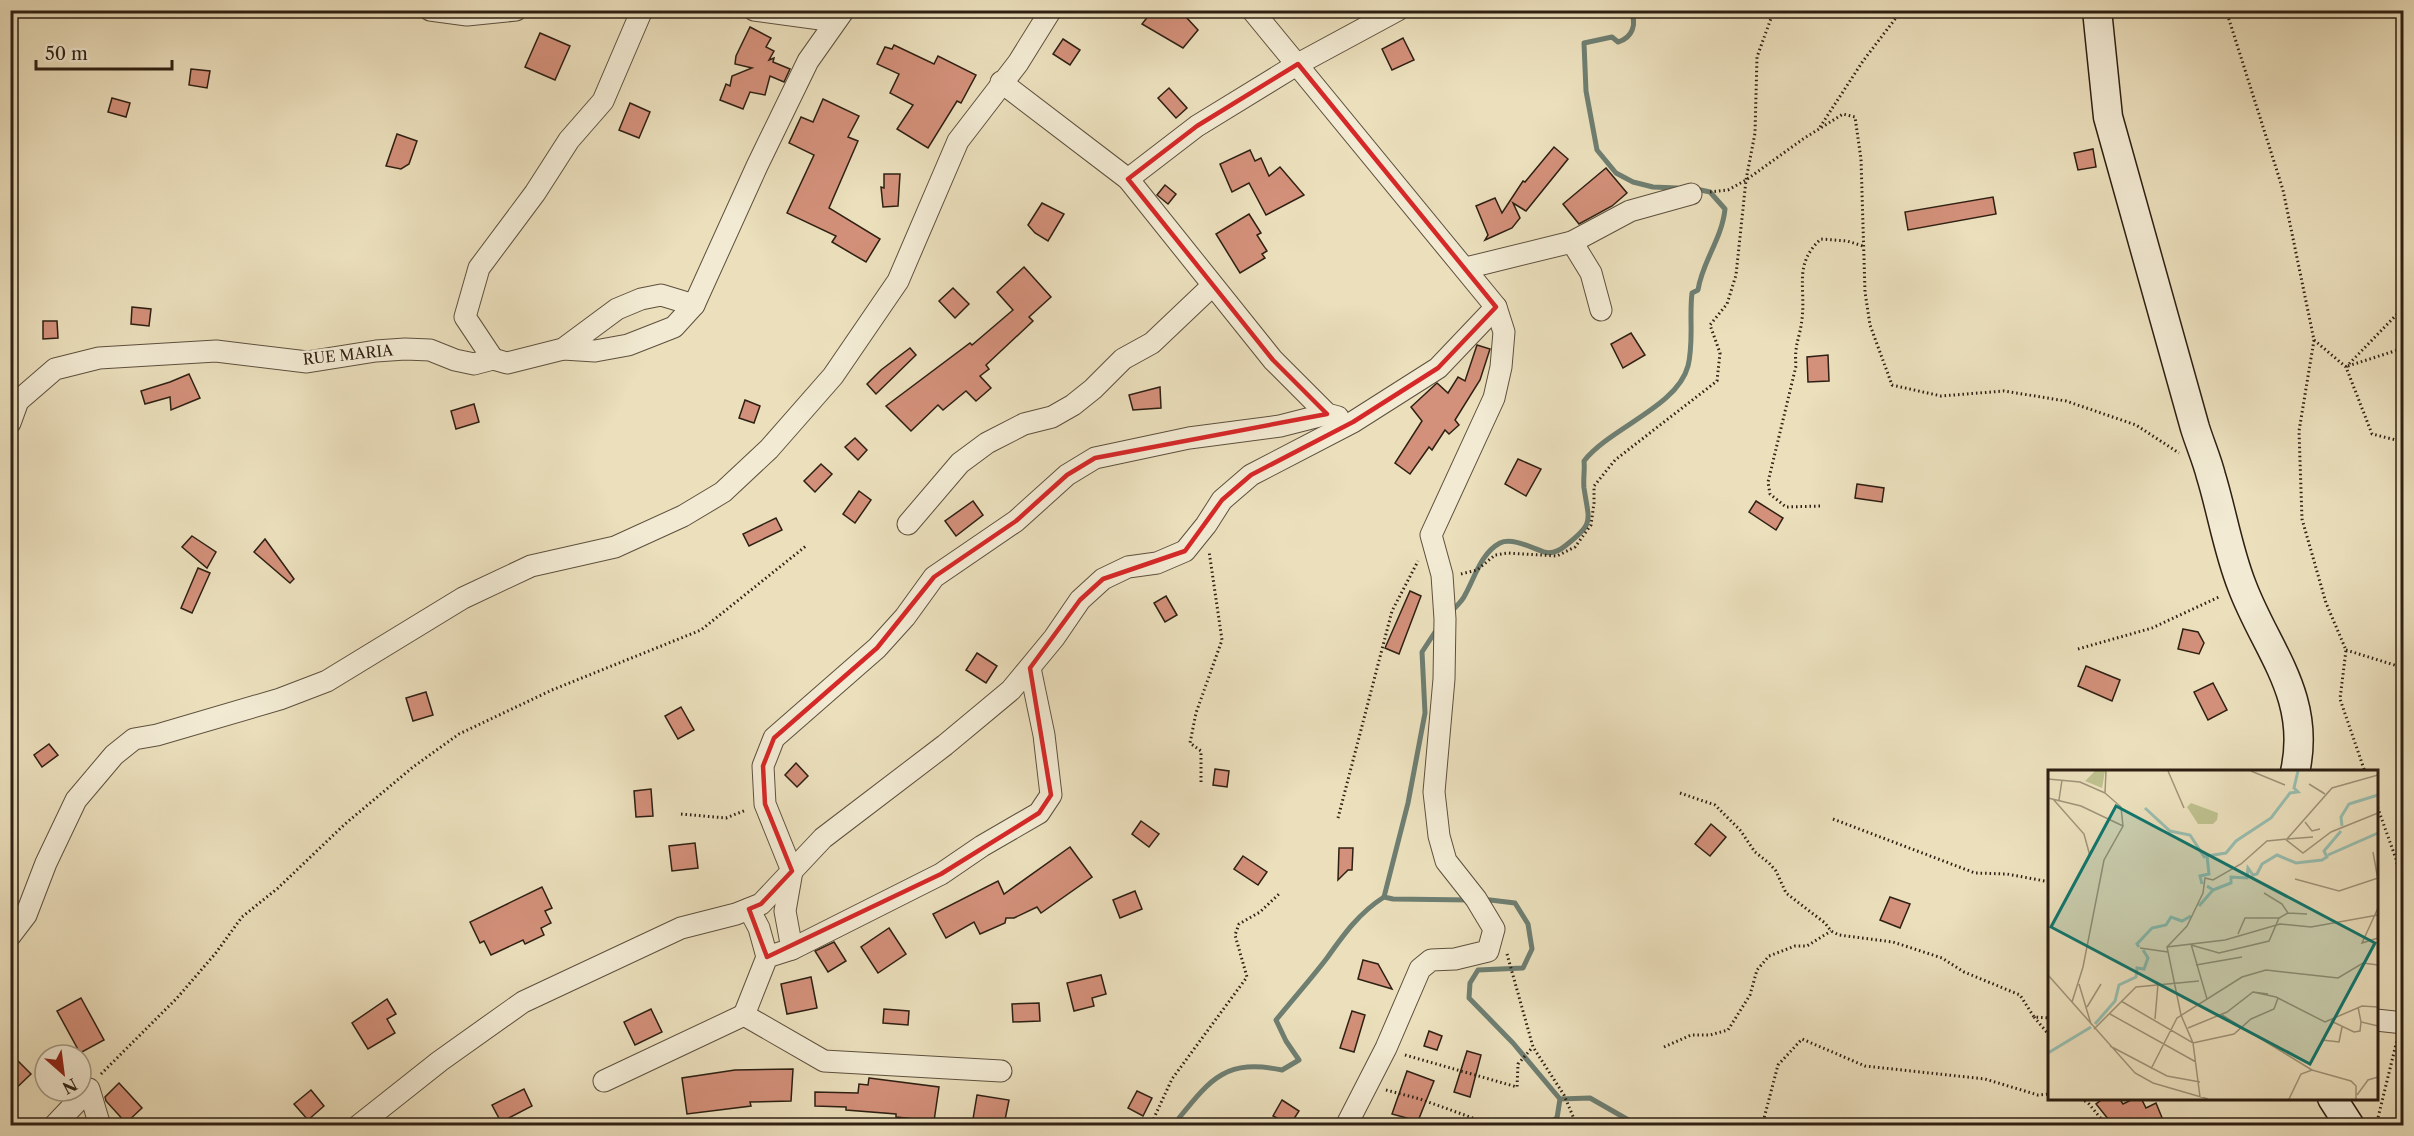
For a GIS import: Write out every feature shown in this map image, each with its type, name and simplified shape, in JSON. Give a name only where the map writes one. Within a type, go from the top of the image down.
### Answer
[{"type":"street","points":[[430,10],[467,15],[516,10]]},
{"type":"street","points":[[493,359],[465,317],[479,268],[535,193],[569,140],[603,101],[642,10]]},
{"type":"street","points":[[754,10],[839,16]]},
{"type":"street","points":[[10,936],[26,915],[46,863],[76,800],[114,755],[134,739],[157,735],[280,699],[327,681],[472,593],[531,566],[615,547],[683,516],[723,492],[769,449],[833,376],[898,281],[958,141],[1001,82],[1018,63],[1051,10]]},
{"type":"street","points":[[1252,10],[1466,268],[1496,307],[1504,332],[1501,367],[1494,398],[1431,535],[1442,575],[1444,619],[1444,679],[1434,792],[1439,836],[1446,861],[1476,899],[1494,929],[1488,951],[1431,960],[1420,969],[1386,1048],[1346,1125]]},
{"type":"street","points":[[1128,179],[1197,126],[1298,64],[1398,10]]},
{"type":"street","points":[[2097,10],[2108,117],[2242,587],[2281,664],[2292,693],[2297,723],[2298,758],[2295,770]]},
{"type":"street","points":[[563,349],[595,351],[628,345],[674,327],[694,305],[808,61],[839,16]]},
{"type":"street","points":[[1001,82],[1128,179],[1273,360],[1327,414],[1353,422]]},
{"type":"street","points":[[1466,268],[1572,242],[1630,211],[1691,194]]},
{"type":"street","points":[[1572,242],[1591,273],[1601,310]]},
{"type":"street","points":[[909,524],[960,463],[987,443],[1024,424],[1052,417],[1073,405],[1123,359],[1152,343],[1212,286]]},
{"type":"street","name":"RUE MARIA","points":[[10,423],[14,400],[55,369],[99,358],[216,351],[307,362],[376,351],[405,349],[430,350],[455,360],[474,364],[493,359],[507,363],[563,349],[617,309],[641,298],[661,295],[694,305]]},
{"type":"street","points":[[358,1125],[440,1061],[523,1002],[681,928],[761,904],[823,838],[945,745],[1011,690],[1080,600],[1103,579],[1128,567],[1157,564],[1185,551],[1222,500],[1251,475],[1353,422],[1437,368],[1496,307]]},
{"type":"street","points":[[792,949],[785,911],[792,871],[765,804],[763,766],[774,738],[877,648],[905,617],[934,577],[1016,521],[1067,475],[1095,458],[1190,438],[1280,426],[1327,414]]},
{"type":"street","points":[[767,957],[792,949],[941,874],[982,846],[1039,813],[1051,795],[1044,735],[1030,668]]},
{"type":"street","points":[[604,1080],[744,1015],[767,957],[759,928],[749,909]]},
{"type":"street","points":[[744,1015],[824,1061],[1001,1071]]},
{"type":"street","points":[[2378,1020],[2402,1023]]},
{"type":"street","points":[[2333,1100],[2350,1125]]},
{"type":"street","points":[[93,1102],[100,1125]]},
{"type":"street","points":[[54,1125],[75,1103]]},
{"type":"path","points":[[1442,575],[1456,576],[1477,570],[1495,555],[1507,553],[1557,556],[1575,547],[1591,525],[1594,486],[1615,460],[1717,381],[1720,353],[1710,325],[1727,304],[1736,275],[1746,180],[1755,133],[1757,57],[1774,10]]},
{"type":"path","points":[[1819,129],[1830,108],[1902,10]]},
{"type":"path","points":[[2226,10],[2283,190],[2314,340],[2299,430],[2302,519],[2326,603],[2346,650],[2340,699],[2365,770]]},
{"type":"path","points":[[1691,194],[1728,190],[1843,114],[1855,117],[1861,159],[1865,292],[1870,325],[1892,385],[1941,396],[2004,391],[2066,401],[2136,425],[2183,456]]},
{"type":"path","points":[[1820,506],[1786,507],[1770,494],[1768,482],[1796,366],[1794,348],[1802,319],[1800,279],[1810,248],[1821,239],[1863,246]]},
{"type":"path","points":[[2346,367],[2403,307]]},
{"type":"path","points":[[2314,340],[2346,367],[2372,434],[2403,442]]},
{"type":"path","points":[[2346,367],[2403,348]]},
{"type":"path","points":[[1201,782],[1201,751],[1190,743],[1196,713],[1211,677],[1222,640],[1206,525]]},
{"type":"path","points":[[1338,818],[1392,611],[1431,535]]},
{"type":"path","points":[[93,1084],[105,1068],[177,998],[215,954],[242,916],[278,888],[345,824],[413,767],[459,734],[552,690],[701,630],[806,546]]},
{"type":"path","points":[[2078,649],[2152,628],[2242,587]]},
{"type":"path","points":[[2346,650],[2403,668]]},
{"type":"path","points":[[1680,793],[1715,805],[1740,830],[1755,852],[1776,871],[1785,893],[1825,923],[1831,931],[1839,935],[1893,942],[1942,958],[1964,972],[2020,995],[2048,1035]]},
{"type":"path","points":[[681,814],[726,818],[765,804]]},
{"type":"path","points":[[2378,810],[2396,859],[2403,902]]},
{"type":"path","points":[[1833,819],[1975,873],[2007,874],[2048,882]]},
{"type":"path","points":[[1148,1125],[1153,1120],[1172,1079],[1247,977],[1235,935],[1239,924],[1260,912],[1279,894]]},
{"type":"path","points":[[1494,929],[1502,939],[1513,968],[1533,1047],[1564,1095],[1577,1125]]},
{"type":"path","points":[[1664,1047],[1691,1035],[1710,1035],[1728,1030],[1750,994],[1757,970],[1769,956],[1795,946],[1807,946],[1831,931]]},
{"type":"path","points":[[2034,1017],[2048,1018]]},
{"type":"path","points":[[2376,1125],[2402,1023]]},
{"type":"path","points":[[1762,1125],[1778,1065],[1802,1038],[1865,1066],[1985,1079],[2038,1095],[2048,1095]]},
{"type":"path","points":[[1386,1048],[1517,1087],[1518,1064],[1533,1047]]},
{"type":"path","points":[[1366,1088],[1394,1091],[1495,1125]]},
{"type":"path","points":[[2084,1100],[2107,1125]]},
{"type":"highlighted area","points":[[1298,64],[1496,307],[1438,368],[1353,422],[1251,475],[1222,500],[1185,551],[1103,579],[1080,600],[1030,668],[1051,795],[1039,813],[941,874],[767,957],[749,909],[761,904],[792,871],[765,804],[763,766],[774,738],[877,648],[934,577],[1016,521],[1067,475],[1095,458],[1327,414],[1273,360],[1128,179],[1197,126]]},
{"type":"building","points":[[1153,10],[1191,10],[1187,18],[1198,30],[1183,48],[1142,24]]},
{"type":"building","points":[[750,27],[771,38],[766,47],[774,51],[769,60],[774,58],[773,62],[790,69],[784,82],[770,76],[765,95],[750,92],[743,109],[720,100],[726,84],[730,86],[732,76],[752,68],[735,64],[736,56]]},
{"type":"building","points":[[540,33],[570,46],[555,80],[525,67]]},
{"type":"building","points":[[1403,38],[1414,60],[1392,70],[1382,49]]},
{"type":"building","points":[[1063,39],[1080,50],[1070,65],[1053,54]]},
{"type":"building","points":[[894,45],[934,64],[938,56],[976,75],[961,103],[957,101],[928,148],[897,129],[913,105],[890,93],[899,74],[877,64],[885,47],[892,49]]},
{"type":"building","points":[[191,69],[210,71],[207,88],[189,85]]},
{"type":"building","points":[[1169,88],[1187,108],[1176,118],[1158,98]]},
{"type":"building","points":[[112,98],[130,103],[126,117],[108,112]]},
{"type":"building","points":[[823,99],[859,116],[848,137],[858,141],[829,208],[880,239],[866,262],[832,242],[836,236],[787,213],[814,155],[789,143],[801,117],[813,122]]},
{"type":"building","points":[[630,103],[650,112],[639,138],[619,130]]},
{"type":"building","points":[[397,134],[417,141],[409,164],[401,169],[386,166]]},
{"type":"building","points":[[1554,147],[1568,159],[1526,211],[1513,203],[1520,218],[1512,228],[1485,240],[1488,235],[1476,206],[1495,198],[1502,213],[1523,181],[1525,182]]},
{"type":"building","points":[[2093,149],[2096,167],[2078,170],[2074,153]]},
{"type":"building","points":[[1250,150],[1255,161],[1261,158],[1269,176],[1280,167],[1304,195],[1266,215],[1249,183],[1232,192],[1220,164]]},
{"type":"building","points":[[1606,168],[1627,193],[1612,206],[1579,224],[1563,204]]},
{"type":"building","points":[[884,174],[900,174],[898,206],[883,207],[881,187],[884,188]]},
{"type":"building","points":[[1165,185],[1176,194],[1168,204],[1157,195]]},
{"type":"building","points":[[1993,197],[1996,214],[1908,230],[1905,212]]},
{"type":"building","points":[[1042,203],[1064,214],[1048,241],[1035,233],[1028,225]]},
{"type":"building","points":[[1249,214],[1261,233],[1257,235],[1267,251],[1262,254],[1265,258],[1240,273],[1216,234]]},
{"type":"building","points":[[1024,267],[1051,297],[1029,317],[1033,321],[986,365],[989,369],[980,376],[991,388],[976,401],[966,391],[943,410],[938,405],[911,431],[886,406],[970,343],[972,345],[1013,310],[997,292]]},
{"type":"building","points":[[953,288],[969,304],[955,318],[939,301]]},
{"type":"building","points":[[132,307],[151,309],[149,326],[131,324]]},
{"type":"building","points":[[43,321],[57,321],[58,338],[43,339]]},
{"type":"building","points":[[1631,333],[1645,355],[1623,368],[1611,344]]},
{"type":"building","points":[[1477,345],[1490,349],[1480,380],[1455,420],[1459,425],[1449,434],[1445,430],[1432,450],[1429,447],[1410,474],[1395,463],[1422,421],[1411,407],[1437,383],[1448,393],[1458,377],[1465,381]]},
{"type":"building","points":[[910,348],[916,355],[876,394],[867,384]]},
{"type":"building","points":[[1828,355],[1829,381],[1808,382],[1807,357]]},
{"type":"building","points":[[189,374],[200,398],[171,410],[170,397],[145,404],[141,391]]},
{"type":"building","points":[[1160,387],[1161,408],[1133,410],[1129,395]]},
{"type":"building","points":[[745,400],[760,406],[754,423],[739,418]]},
{"type":"building","points":[[474,404],[479,422],[456,429],[451,411]]},
{"type":"building","points":[[855,438],[867,450],[858,460],[845,447]]},
{"type":"building","points":[[1518,459],[1541,469],[1526,496],[1505,484]]},
{"type":"building","points":[[821,464],[832,474],[815,492],[804,481]]},
{"type":"building","points":[[1857,484],[1884,488],[1882,502],[1855,498]]},
{"type":"building","points":[[859,491],[871,500],[855,523],[843,514]]},
{"type":"building","points":[[973,501],[983,515],[956,536],[945,521]]},
{"type":"building","points":[[1756,501],[1783,518],[1776,530],[1749,512]]},
{"type":"building","points":[[776,518],[782,530],[749,546],[743,534]]},
{"type":"building","points":[[192,536],[216,552],[207,568],[182,547]]},
{"type":"building","points":[[265,539],[294,579],[290,583],[254,552]]},
{"type":"building","points":[[198,568],[210,573],[192,613],[181,608]]},
{"type":"building","points":[[1410,591],[1421,596],[1399,654],[1385,648]]},
{"type":"building","points":[[1166,596],[1177,615],[1165,622],[1154,603]]},
{"type":"building","points":[[2183,629],[2198,632],[2204,643],[2199,654],[2178,649]]},
{"type":"building","points":[[977,653],[997,666],[986,683],[966,670]]},
{"type":"building","points":[[2086,666],[2120,680],[2112,701],[2078,686]]},
{"type":"building","points":[[2213,683],[2227,710],[2208,720],[2194,692]]},
{"type":"building","points":[[426,692],[433,715],[413,721],[406,698]]},
{"type":"building","points":[[681,707],[694,730],[678,739],[665,716]]},
{"type":"building","points":[[49,744],[58,755],[42,767],[34,755]]},
{"type":"building","points":[[796,763],[808,776],[797,787],[785,775]]},
{"type":"building","points":[[1215,769],[1229,771],[1227,787],[1213,785]]},
{"type":"building","points":[[651,789],[653,816],[636,817],[634,791]]},
{"type":"building","points":[[1141,821],[1159,834],[1149,847],[1132,834]]},
{"type":"building","points":[[1711,824],[1726,837],[1710,856],[1695,844]]},
{"type":"building","points":[[695,843],[698,868],[672,871],[669,846]]},
{"type":"building","points":[[1070,847],[1092,877],[1041,913],[1037,907],[1014,918],[1006,918],[1005,923],[980,934],[974,922],[946,938],[933,914],[998,881],[1004,894]]},
{"type":"building","points":[[1339,848],[1353,848],[1352,870],[1348,870],[1338,880]]},
{"type":"building","points":[[1243,856],[1267,872],[1258,885],[1234,869]]},
{"type":"building","points":[[542,887],[552,908],[545,911],[551,923],[541,928],[544,935],[525,944],[523,940],[491,955],[484,941],[480,943],[470,922]]},
{"type":"building","points":[[1135,891],[1142,909],[1120,918],[1113,900]]},
{"type":"building","points":[[1890,897],[1910,904],[1900,928],[1880,920]]},
{"type":"building","points":[[889,928],[906,954],[878,973],[861,947]]},
{"type":"building","points":[[834,942],[846,961],[828,972],[815,951]]},
{"type":"building","points":[[1363,960],[1378,964],[1392,989],[1358,979]]},
{"type":"building","points":[[1101,975],[1106,994],[1092,998],[1094,1006],[1074,1011],[1067,983]]},
{"type":"building","points":[[811,977],[817,1008],[787,1014],[781,984]]},
{"type":"building","points":[[81,998],[104,1040],[93,1046],[93,1043],[75,1043],[57,1011]]},
{"type":"building","points":[[387,999],[396,1014],[387,1019],[395,1033],[368,1049],[352,1023]]},
{"type":"building","points":[[1039,1003],[1040,1021],[1013,1022],[1012,1004]]},
{"type":"building","points":[[651,1009],[662,1032],[635,1045],[624,1022]]},
{"type":"building","points":[[884,1009],[909,1011],[908,1025],[883,1023]]},
{"type":"building","points":[[1352,1011],[1365,1015],[1354,1052],[1340,1048]]},
{"type":"building","points":[[1429,1031],[1442,1036],[1437,1050],[1424,1046]]},
{"type":"building","points":[[1467,1051],[1481,1055],[1470,1097],[1454,1092]]},
{"type":"building","points":[[10,1053],[31,1074],[10,1094]]},
{"type":"building","points":[[793,1069],[791,1101],[750,1102],[751,1106],[687,1114],[682,1078],[735,1070]]},
{"type":"building","points":[[1407,1071],[1434,1081],[1418,1121],[1392,1114]]},
{"type":"building","points":[[869,1078],[939,1087],[934,1121],[896,1117],[896,1114],[846,1110],[846,1107],[815,1106],[815,1092],[858,1093],[859,1084],[868,1085]]},
{"type":"building","points":[[119,1083],[142,1108],[126,1123],[105,1097]]},
{"type":"building","points":[[524,1089],[532,1106],[501,1122],[492,1105]]},
{"type":"building","points":[[311,1090],[324,1106],[308,1120],[294,1104]]},
{"type":"building","points":[[1137,1091],[1152,1098],[1143,1116],[1128,1108]]},
{"type":"building","points":[[977,1095],[1009,1100],[1004,1125],[972,1125]]},
{"type":"building","points":[[1282,1100],[1299,1111],[1290,1125],[1273,1116]]},
{"type":"building","points":[[2101,1100],[2120,1100],[2123,1104],[2131,1100],[2142,1100],[2146,1108],[2156,1103],[2165,1125],[2113,1125],[2096,1104]]},
{"type":"waterway","points":[[1630,10],[1633,20],[1632,30],[1623,40],[1618,42],[1612,37],[1584,43],[1586,91],[1597,150],[1616,173],[1633,182],[1653,187],[1677,188]]},
{"type":"waterway","points":[[1450,613],[1464,598],[1479,566],[1493,547],[1510,541],[1544,552],[1558,551],[1586,527],[1588,515],[1584,488],[1584,461],[1610,438],[1657,405],[1681,380],[1690,357],[1692,293],[1698,290],[1703,270],[1720,230],[1725,209],[1710,192],[1696,189]]},
{"type":"waterway","points":[[1437,629],[1422,652],[1425,713],[1408,803],[1384,897],[1470,900]]},
{"type":"waterway","points":[[1186,1126],[1179,1118],[1201,1092],[1222,1074],[1247,1067],[1282,1070],[1299,1060],[1276,1020],[1352,924],[1384,897]]},
{"type":"waterway","points":[[1482,899],[1515,903],[1528,924],[1532,949],[1523,968],[1478,970],[1470,983],[1469,998],[1513,1043],[1560,1099],[1557,1118],[1544,1126]]},
{"type":"waterway","points":[[1560,1099],[1590,1098],[1639,1126]]}]
